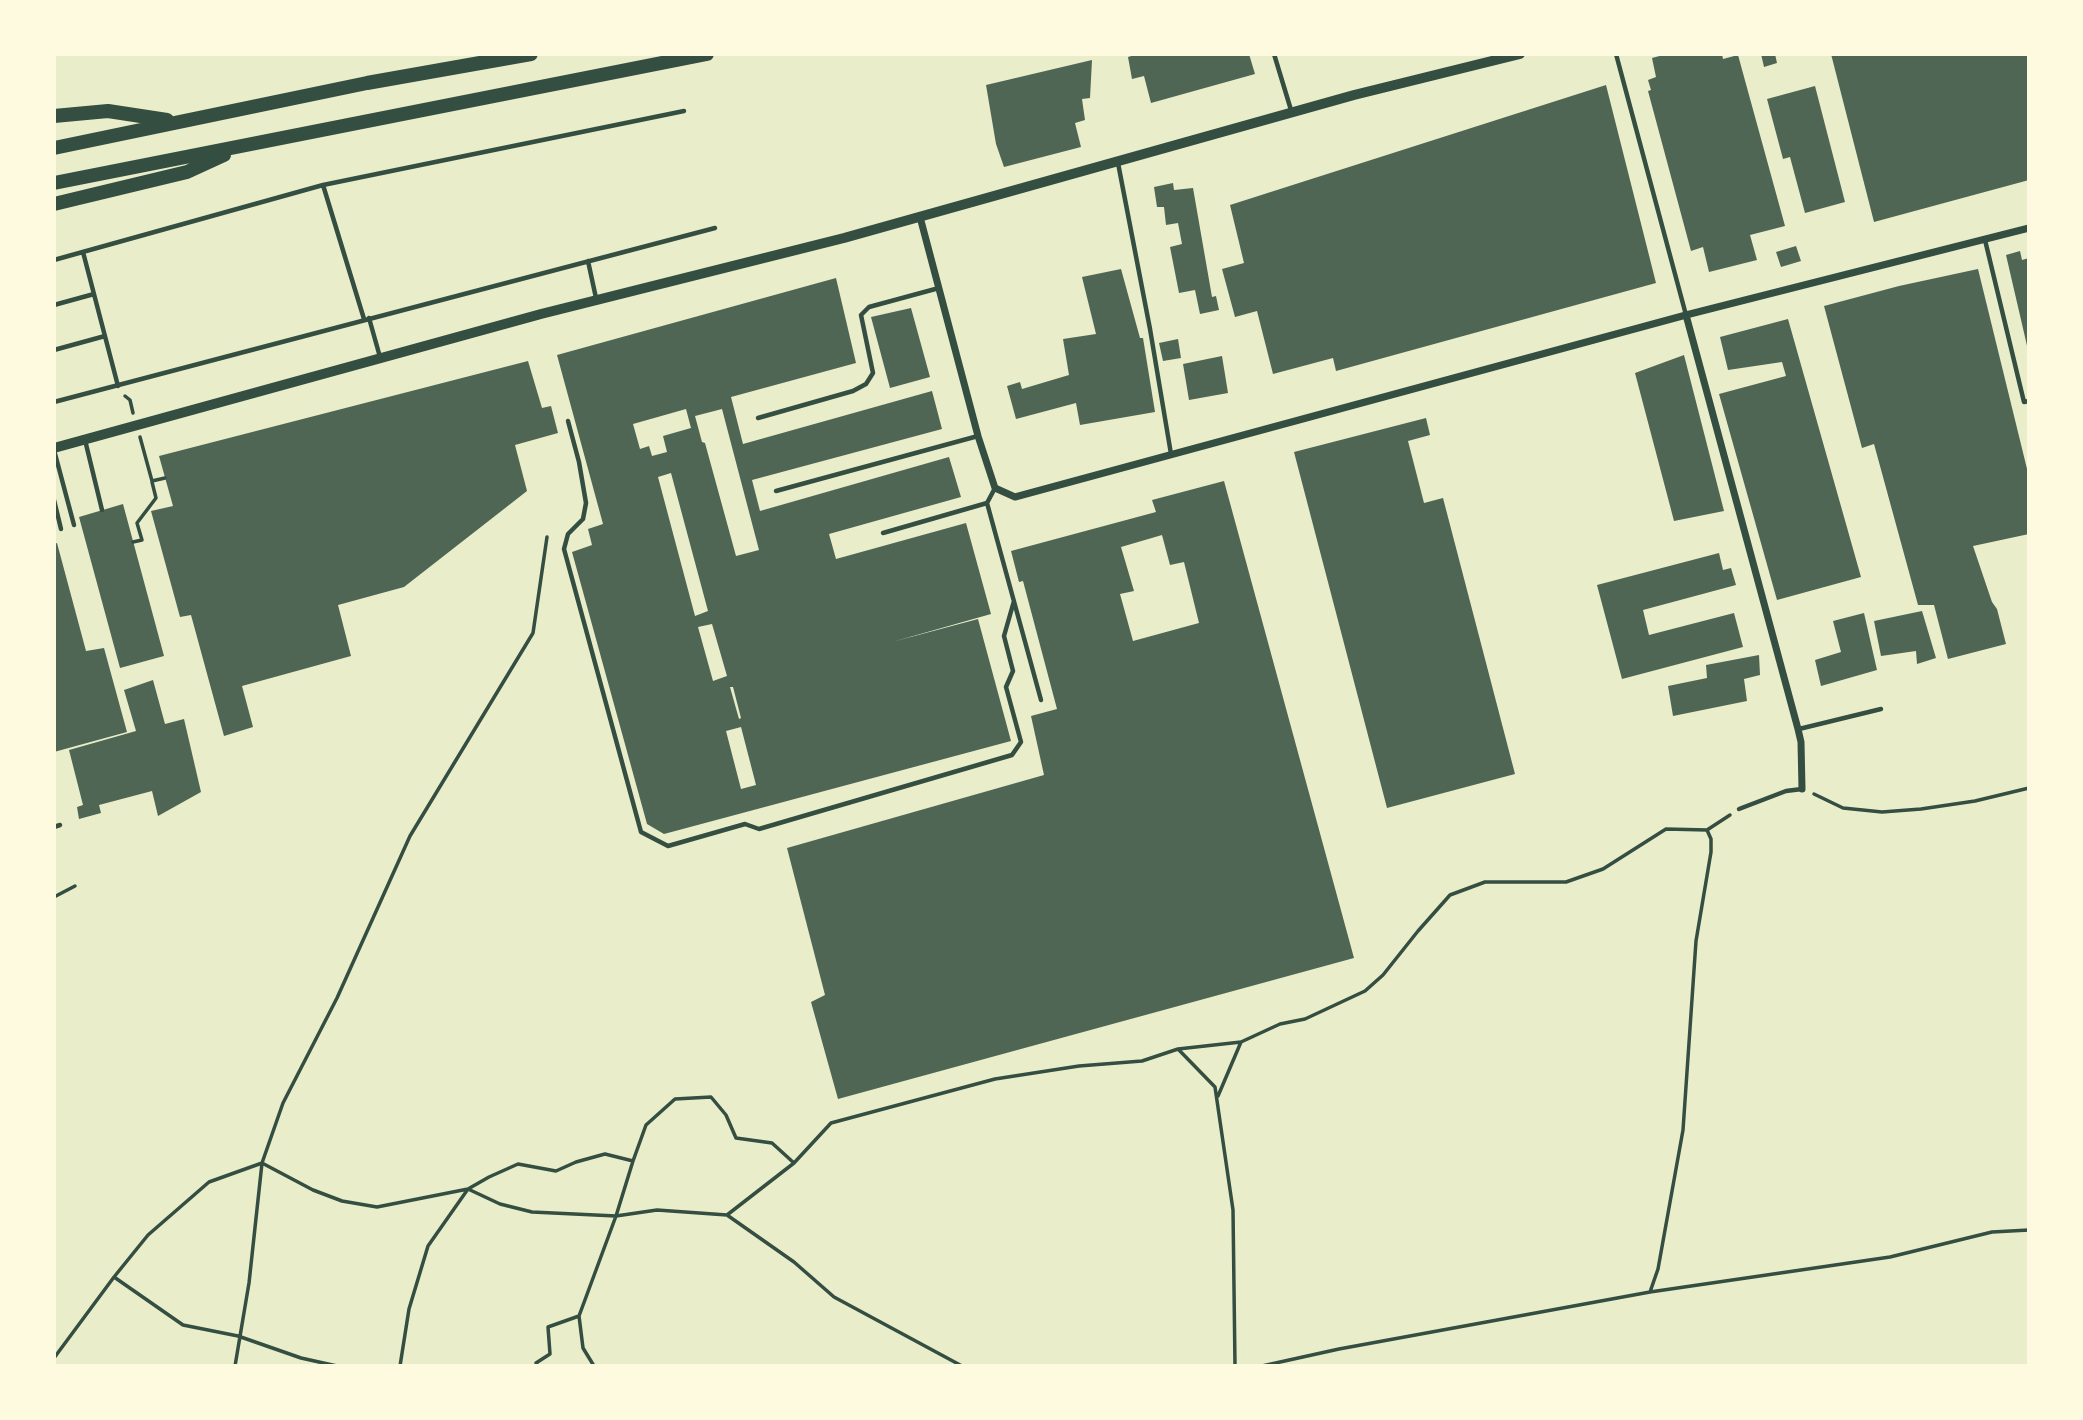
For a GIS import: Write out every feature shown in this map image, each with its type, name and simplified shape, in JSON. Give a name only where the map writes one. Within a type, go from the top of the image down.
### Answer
[{"type":"highway","points":[[54,148],[367,83],[531,54]]},
{"type":"highway","points":[[54,183],[707,54]]},
{"type":"highway","points":[[54,116],[108,111],[176,121]]},
{"type":"highway","points":[[54,204],[187,172],[244,145]]},
{"type":"street","points":[[54,449],[380,358],[920,217],[1292,113],[1520,54]]},
{"type":"street","points":[[920,217],[978,436],[995,488],[1015,497],[1686,315],[2029,228]]},
{"type":"street","points":[[1686,315],[1798,729],[1801,742],[1802,789]]},
{"type":"lane","points":[[1274,54],[1292,113]]},
{"type":"lane","points":[[1616,54],[1686,315]]},
{"type":"lane","points":[[54,260],[323,185],[684,111]]},
{"type":"lane","points":[[1118,162],[1171,455]]},
{"type":"lane","points":[[323,185],[380,358]]},
{"type":"lane","points":[[54,402],[715,228]]},
{"type":"lane","points":[[1985,240],[2024,402],[2029,401]]},
{"type":"lane","points":[[83,252],[118,386]]},
{"type":"lane","points":[[588,261],[597,300]]},
{"type":"lane","points":[[758,418],[853,391],[866,384],[873,373],[861,315],[869,307],[940,288]]},
{"type":"lane","points":[[54,305],[94,294]]},
{"type":"lane","points":[[54,350],[105,336]]},
{"type":"lane","points":[[568,421],[586,503],[583,519],[568,534],[564,550],[641,832],[668,846],[745,824],[759,829],[1012,755],[1021,742],[1006,687],[1013,671],[1004,636],[1014,601]]},
{"type":"lane","points":[[776,491],[978,436]]},
{"type":"lane","points":[[85,439],[102,510]]},
{"type":"lane","points":[[54,449],[75,525]]},
{"type":"lane","points":[[995,488],[987,503],[1041,700]]},
{"type":"lane","points":[[54,500],[61,529]]},
{"type":"lane","points":[[883,533],[987,503]]},
{"type":"lane","points":[[1798,729],[1881,709]]},
{"type":"lane","points":[[1739,809],[1786,791],[1802,789]]},
{"type":"path","points":[[133,542],[142,540],[137,523],[156,498],[152,481]]},
{"type":"path","points":[[235,1366],[249,1283],[262,1163],[283,1103],[337,998],[410,836],[533,633],[547,537]]},
{"type":"path","points":[[1802,789],[1843,808],[1882,812],[1934,807],[2029,788]]},
{"type":"path","points":[[727,1215],[794,1163],[831,1123],[995,1079],[1079,1066],[1142,1061],[1178,1049],[1241,1042],[1280,1024],[1306,1019],[1365,990],[1383,975],[1450,895],[1485,882],[1566,882],[1603,869],[1666,829],[1707,830],[1739,809]]},
{"type":"path","points":[[1650,1292],[1658,1269],[1683,1130],[1696,941],[1711,852],[1711,839],[1707,830]]},
{"type":"path","points":[[54,897],[75,887]]},
{"type":"path","points":[[1217,1098],[1241,1042]]},
{"type":"path","points":[[1178,1049],[1215,1087],[1217,1098],[1233,1210],[1235,1366]]},
{"type":"path","points":[[594,1366],[583,1348],[579,1315],[646,1125],[675,1099],[711,1097],[726,1115],[736,1138],[772,1143],[794,1163]]},
{"type":"path","points":[[54,1358],[148,1235],[209,1182],[262,1163],[313,1190],[342,1201],[377,1207],[468,1189],[518,1164],[556,1171],[605,1154],[633,1161]]},
{"type":"path","points":[[468,1189],[500,1204],[532,1212],[616,1216],[657,1210],[727,1215],[794,1262],[834,1297],[962,1366]]},
{"type":"path","points":[[401,1366],[409,1309],[428,1246],[468,1189]]},
{"type":"path","points":[[1262,1366],[1339,1349],[1650,1292],[1891,1257],[1992,1232],[2029,1230]]},
{"type":"path","points":[[114,1277],[183,1325],[238,1336],[301,1358],[337,1366]]},
{"type":"path","points":[[538,1366],[536,1363],[550,1354],[548,1327],[579,1315]]},
{"type":"building","points":[[1138,54],[1249,54],[1255,74],[1151,103],[1144,76],[1132,79],[1128,57]]},
{"type":"building","points":[[1667,54],[1722,54],[1723,59],[1738,55],[1785,226],[1750,235],[1757,260],[1709,272],[1703,247],[1691,251],[1648,91],[1651,90],[1648,80],[1656,77],[1652,58]]},
{"type":"building","points":[[1761,54],[1775,54],[1777,63],[1764,67]]},
{"type":"building","points":[[1831,54],[2029,54],[2029,180],[1874,222]]},
{"type":"building","points":[[1092,60],[1090,98],[1082,99],[1085,120],[1075,123],[1081,147],[1004,167],[996,144],[986,85]]},
{"type":"building","points":[[1606,85],[1656,283],[1336,371],[1333,358],[1273,374],[1257,311],[1235,317],[1222,269],[1244,263],[1230,205]]},
{"type":"building","points":[[1815,86],[1845,202],[1805,213],[1790,157],[1783,159],[1767,99]]},
{"type":"building","points":[[1173,183],[1174,190],[1193,188],[1212,297],[1216,296],[1219,310],[1200,314],[1195,290],[1179,293],[1170,247],[1182,244],[1178,223],[1166,225],[1164,207],[1157,207],[1154,187]]},
{"type":"building","points":[[1796,246],[1801,261],[1781,267],[1776,252]]},
{"type":"building","points":[[2020,251],[2022,260],[2029,258],[2028,350],[2006,255]]},
{"type":"building","points":[[1121,269],[1140,338],[1143,338],[1155,412],[1080,425],[1076,403],[1016,419],[1007,386],[1020,382],[1022,389],[1069,375],[1063,339],[1096,334],[1082,277]]},
{"type":"building","points":[[1978,269],[2029,477],[2029,534],[1973,546],[1992,602],[1997,609],[2006,644],[1948,659],[1934,605],[1918,605],[1874,444],[1862,448],[1824,306]]},
{"type":"building","points":[[836,278],[856,363],[731,397],[743,444],[932,391],[942,429],[752,480],[760,511],[949,457],[961,497],[829,534],[836,559],[966,523],[991,614],[892,642],[978,619],[1011,741],[664,834],[647,824],[572,552],[592,545],[588,529],[603,524],[557,355]],"holes":[[[686,409],[691,428],[663,436],[667,452],[652,456],[649,446],[640,449],[633,424]],[[722,409],[759,550],[736,556],[705,443],[702,442],[695,416]],[[671,473],[708,611],[695,616],[658,477]],[[712,624],[727,676],[713,681],[698,627]],[[730,687],[733,687],[741,718],[739,719]],[[741,727],[756,785],[741,789],[726,731]]]},
{"type":"building","points":[[911,308],[930,377],[890,388],[871,317]]},
{"type":"building","points":[[1788,319],[1861,577],[1777,600],[1719,394],[1786,376],[1782,362],[1728,370],[1720,337]]},
{"type":"building","points":[[1178,339],[1181,358],[1163,361],[1159,343]]},
{"type":"building","points":[[1684,355],[1724,511],[1674,521],[1635,373]]},
{"type":"building","points":[[1222,356],[1228,393],[1189,400],[1183,364]]},
{"type":"building","points":[[528,361],[542,408],[551,406],[558,433],[515,445],[527,491],[404,587],[338,605],[351,656],[242,686],[253,727],[224,736],[191,615],[180,617],[151,511],[173,506],[159,456]]},
{"type":"building","points":[[1426,418],[1430,435],[1408,441],[1424,503],[1443,498],[1515,774],[1387,808],[1294,452]]},
{"type":"building","points":[[1224,481],[1354,958],[838,1099],[811,1002],[825,995],[787,848],[1044,775],[1031,716],[1057,709],[1023,581],[1019,582],[1011,551],[1156,512],[1152,500]],"holes":[[[1162,535],[1170,565],[1184,562],[1199,623],[1133,641],[1120,594],[1134,591],[1121,547]]]},
{"type":"building","points":[[123,504],[164,656],[120,668],[79,517]]},
{"type":"building","points":[[57,543],[86,651],[104,648],[127,732],[54,752],[54,544]]},
{"type":"building","points":[[1719,553],[1723,570],[1731,568],[1736,585],[1643,610],[1649,635],[1734,613],[1743,647],[1622,679],[1597,585]]},
{"type":"building","points":[[1922,611],[1936,658],[1917,664],[1916,651],[1881,656],[1874,621]]},
{"type":"building","points":[[1864,613],[1877,670],[1821,686],[1815,660],[1841,652],[1833,621]]},
{"type":"building","points":[[1759,655],[1760,675],[1744,679],[1747,701],[1673,716],[1668,686],[1707,678],[1706,665]]},
{"type":"building","points":[[153,680],[165,724],[184,719],[201,792],[158,816],[152,791],[99,805],[101,813],[79,819],[77,807],[83,805],[69,750],[136,731],[124,690]]}]
